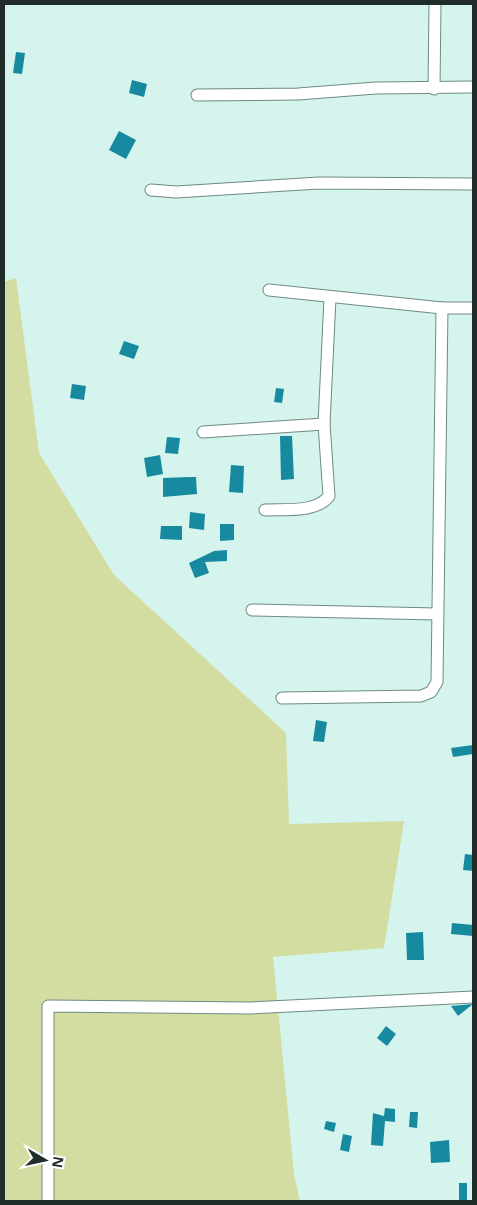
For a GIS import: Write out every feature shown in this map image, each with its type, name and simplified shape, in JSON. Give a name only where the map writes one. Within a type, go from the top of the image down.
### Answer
[{"type":"street","points":[[434,89],[435,4]]},
{"type":"street","points":[[198,95],[298,94],[376,88],[434,89],[473,87]]},
{"type":"street","points":[[151,190],[176,192],[319,183],[473,184]]},
{"type":"street","points":[[269,290],[330,298],[442,308],[473,308]]},
{"type":"street","points":[[265,510],[312,507],[324,503],[329,496],[324,424],[330,298]]},
{"type":"street","points":[[282,698],[421,696],[431,692],[437,682],[442,308]]},
{"type":"street","points":[[203,432],[324,424]]},
{"type":"street","points":[[252,610],[437,614]]},
{"type":"street","points":[[48,1201],[48,1006],[250,1008],[473,997]]},
{"type":"green space","points":[[16,278],[39,453],[114,575],[286,733],[289,824],[404,821],[384,948],[273,957],[294,1174],[300,1201],[4,1201],[4,282]]},
{"type":"building","points":[[16,52],[25,53],[22,74],[13,73]]},
{"type":"building","points":[[132,80],[147,84],[144,97],[129,93]]},
{"type":"building","points":[[119,131],[136,140],[126,159],[109,150]]},
{"type":"building","points":[[124,341],[139,346],[134,359],[119,354]]},
{"type":"building","points":[[72,384],[86,386],[84,400],[70,398]]},
{"type":"building","points":[[276,388],[284,389],[282,403],[274,402]]},
{"type":"building","points":[[280,436],[292,436],[294,479],[281,480]]},
{"type":"building","points":[[167,437],[180,438],[178,454],[165,453]]},
{"type":"building","points":[[160,455],[163,474],[147,477],[144,458]]},
{"type":"building","points":[[231,465],[244,466],[243,493],[229,492]]},
{"type":"building","points":[[196,477],[197,494],[163,497],[163,478]]},
{"type":"building","points":[[190,512],[205,514],[204,530],[189,528]]},
{"type":"building","points":[[220,524],[234,524],[234,540],[220,541]]},
{"type":"building","points":[[161,526],[182,526],[182,540],[160,539]]},
{"type":"building","points":[[227,550],[227,561],[205,562],[209,573],[195,578],[189,563],[214,551]]},
{"type":"building","points":[[316,720],[327,722],[324,742],[313,741]]},
{"type":"building","points":[[473,745],[473,754],[453,757],[451,748]]},
{"type":"building","points":[[465,854],[473,855],[473,871],[463,870]]},
{"type":"building","points":[[452,923],[473,925],[473,936],[451,934]]},
{"type":"building","points":[[423,932],[424,960],[407,960],[406,933]]},
{"type":"building","points":[[473,1004],[458,1016],[451,1006]]},
{"type":"building","points":[[386,1026],[396,1034],[387,1046],[377,1038]]},
{"type":"building","points":[[385,1108],[395,1109],[395,1122],[385,1121],[383,1146],[371,1145],[373,1113],[384,1116]]},
{"type":"building","points":[[410,1112],[418,1112],[417,1128],[409,1127]]},
{"type":"building","points":[[326,1121],[336,1123],[334,1132],[324,1129]]},
{"type":"building","points":[[343,1134],[352,1136],[349,1152],[340,1150]]},
{"type":"building","points":[[449,1140],[450,1162],[431,1163],[430,1142]]},
{"type":"building","points":[[459,1183],[467,1183],[467,1201],[459,1201]]}]
